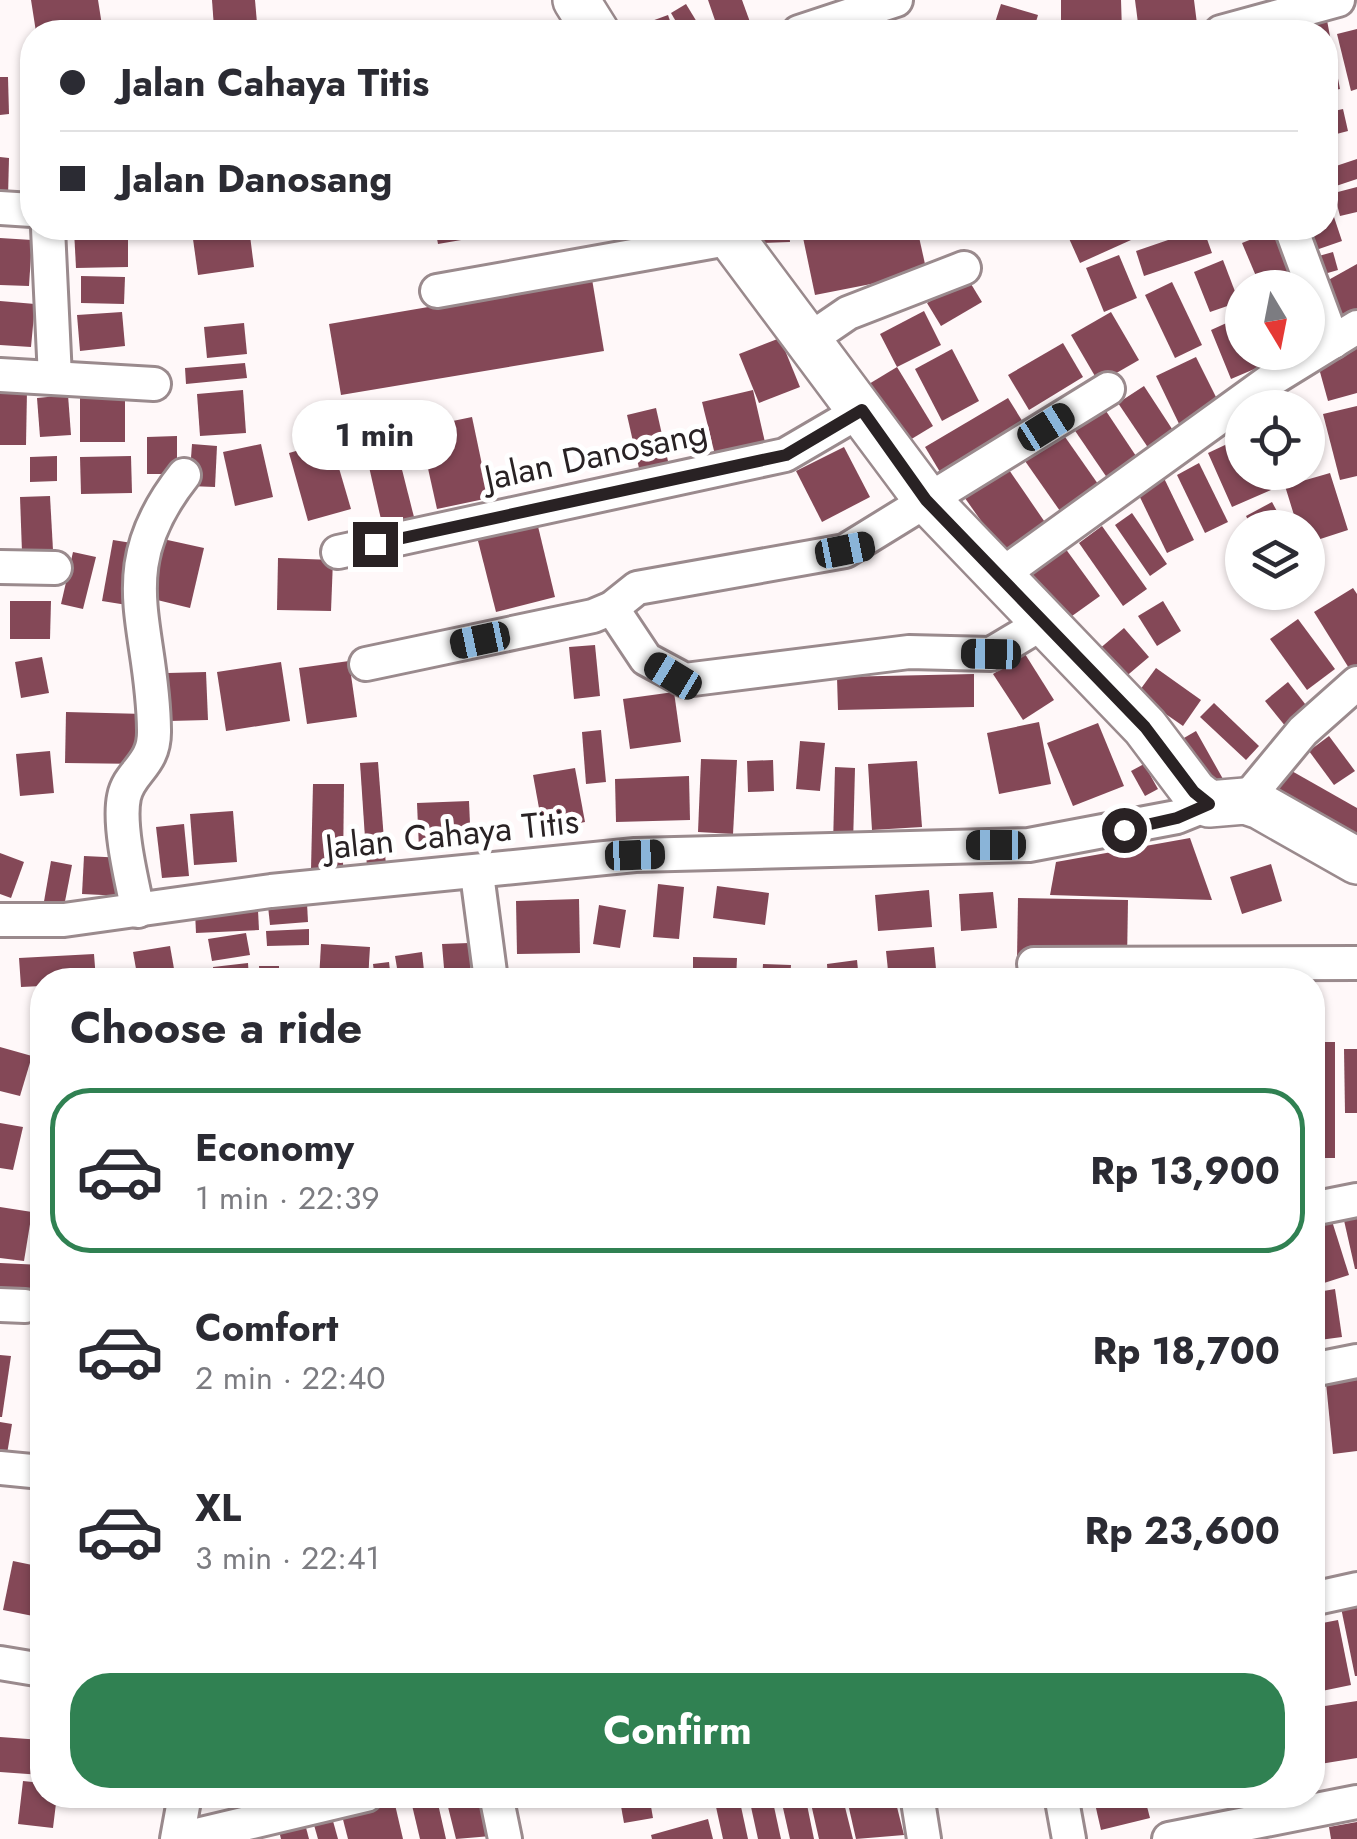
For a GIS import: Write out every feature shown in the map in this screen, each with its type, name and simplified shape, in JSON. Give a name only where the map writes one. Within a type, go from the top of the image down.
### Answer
[{"type":"street","points":[[835,20],[896,0]]},
{"type":"street","points":[[1266,20],[1338,0]]},
{"type":"street","points":[[49,240],[56,378]]},
{"type":"street","points":[[436,292],[693,240]]},
{"type":"street","points":[[733,240],[934,507],[1145,727],[1194,792],[1227,802],[1357,861]]},
{"type":"street","points":[[1001,575],[1271,380],[1345,334],[1297,240]]},
{"type":"street","points":[[810,339],[848,312],[964,268]]},
{"type":"street","points":[[0,375],[154,384]]},
{"type":"street","points":[[366,664],[612,608],[637,588],[845,550],[934,507],[1108,389]]},
{"type":"street","name":"Jalan Danosang","points":[[338,552],[786,455],[862,410]]},
{"type":"street","points":[[138,911],[123,800],[153,751],[138,590],[141,552],[162,502],[184,476]]},
{"type":"street","points":[[0,566],[56,568]]},
{"type":"street","points":[[612,608],[646,659],[685,680],[910,652],[991,654],[1046,621]]},
{"type":"street","points":[[1227,802],[1357,683]]},
{"type":"street","name":"Jalan Cahaya Titis","points":[[0,920],[64,920],[271,891],[477,874],[635,855],[1029,845],[1177,818],[1227,802]]},
{"type":"street","points":[[477,874],[489,968]]},
{"type":"street","points":[[1034,964],[1357,963]]},
{"type":"street","points":[[1325,1206],[1357,1200]]},
{"type":"street","points":[[1325,1367],[1357,1361]]},
{"type":"street","points":[[0,1468],[30,1471]]},
{"type":"street","points":[[1325,1595],[1357,1589]]},
{"type":"street","points":[[0,1663],[30,1668]]},
{"type":"street","points":[[1169,1839],[1357,1802]]},
{"type":"street","points":[[183,1808],[179,1839],[252,1810]]},
{"type":"street","points":[[498,1808],[504,1839]]},
{"type":"street","points":[[919,1808],[924,1839]]},
{"type":"street","points":[[1063,1808],[1069,1839]]},
{"type":"building","points":[[31,0],[98,0],[101,20],[34,20]]},
{"type":"building","points":[[212,0],[255,0],[257,20],[213,20]]},
{"type":"building","points":[[708,0],[742,0],[749,20],[715,20]]},
{"type":"building","points":[[1061,0],[1121,0],[1122,20],[1061,20]]},
{"type":"building","points":[[1135,0],[1194,0],[1196,20],[1138,20]]},
{"type":"building","points":[[686,4],[696,20],[675,20],[671,13]]},
{"type":"building","points":[[1001,4],[1038,15],[1037,20],[996,20]]},
{"type":"building","points":[[1326,15],[1327,20],[1301,20]]},
{"type":"building","points":[[1357,29],[1357,89],[1351,91],[1338,38],[1338,34]]},
{"type":"building","points":[[0,77],[8,77],[9,114],[0,115]]},
{"type":"building","points":[[1343,109],[1348,131],[1338,134],[1338,110]]},
{"type":"building","points":[[0,157],[9,158],[8,197],[0,196]]},
{"type":"building","points":[[1357,159],[1357,179],[1338,185],[1338,165]]},
{"type":"building","points":[[1357,187],[1357,212],[1340,216],[1338,192]]},
{"type":"building","points":[[1338,229],[1342,241],[1316,250],[1312,240],[1338,240]]},
{"type":"building","points":[[0,238],[32,240],[29,286],[0,285]]},
{"type":"building","points":[[75,240],[128,240],[128,267],[76,268]]},
{"type":"building","points":[[193,240],[251,240],[254,267],[198,275]]},
{"type":"building","points":[[761,240],[790,242],[761,243]]},
{"type":"building","points":[[804,240],[920,240],[927,273],[815,295]]},
{"type":"building","points":[[1070,240],[1131,240],[1080,263]]},
{"type":"building","points":[[1168,240],[1207,240],[1212,253],[1144,276],[1136,251]]},
{"type":"building","points":[[1249,240],[1284,240],[1296,270],[1253,270],[1242,243]]},
{"type":"building","points":[[1333,252],[1338,270],[1325,274],[1325,270],[1312,270],[1308,259]]},
{"type":"building","points":[[1119,255],[1137,298],[1104,312],[1086,268]]},
{"type":"building","points":[[1223,260],[1227,270],[1225,307],[1210,312],[1194,272]]},
{"type":"building","points":[[1357,264],[1357,312],[1343,320],[1325,282]]},
{"type":"building","points":[[81,276],[125,277],[124,304],[81,303]]},
{"type":"building","points":[[592,279],[604,351],[341,395],[329,324]]},
{"type":"building","points":[[968,279],[982,302],[941,326],[927,303]]},
{"type":"building","points":[[1172,282],[1202,345],[1175,358],[1145,295]]},
{"type":"building","points":[[0,301],[35,304],[31,347],[0,345]]},
{"type":"building","points":[[924,311],[941,345],[897,367],[880,334]]},
{"type":"building","points":[[122,312],[125,346],[80,351],[77,315]]},
{"type":"building","points":[[1111,312],[1139,360],[1099,383],[1071,335]]},
{"type":"building","points":[[244,323],[247,354],[207,358],[204,327]]},
{"type":"building","points":[[1225,324],[1225,364],[1211,330]]},
{"type":"building","points":[[780,338],[800,387],[759,403],[739,354]]},
{"type":"building","points":[[1357,342],[1357,393],[1328,401],[1319,370],[1325,370],[1325,351]]},
{"type":"building","points":[[1063,343],[1083,377],[1029,410],[1008,375]]},
{"type":"building","points":[[952,349],[979,401],[942,421],[915,369]]},
{"type":"building","points":[[1196,357],[1222,409],[1182,430],[1156,376]]},
{"type":"building","points":[[245,363],[247,378],[186,384],[185,368]]},
{"type":"building","points":[[897,367],[933,426],[895,449],[859,390]]},
{"type":"building","points":[[1227,370],[1252,370],[1231,379]]},
{"type":"building","points":[[1144,386],[1178,438],[1153,455],[1118,403]]},
{"type":"building","points":[[0,390],[27,390],[26,445],[0,445]]},
{"type":"building","points":[[243,390],[246,433],[200,436],[197,394]]},
{"type":"building","points":[[753,390],[767,451],[717,463],[702,402]]},
{"type":"building","points":[[125,391],[125,442],[80,442],[80,392]]},
{"type":"building","points":[[68,395],[71,435],[40,437],[37,398]]},
{"type":"building","points":[[1008,398],[1026,427],[943,477],[925,447]]},
{"type":"building","points":[[1098,399],[1142,465],[1112,485],[1067,419]]},
{"type":"building","points":[[1357,406],[1357,476],[1340,480],[1325,414]]},
{"type":"building","points":[[656,408],[670,470],[641,477],[627,415]]},
{"type":"building","points":[[472,417],[489,498],[437,509],[419,428]]},
{"type":"building","points":[[1063,434],[1105,494],[1067,521],[1025,461]]},
{"type":"building","points":[[177,436],[177,474],[147,474],[147,437]]},
{"type":"building","points":[[394,438],[415,521],[383,528],[364,445]]},
{"type":"building","points":[[331,441],[351,509],[308,521],[289,453]]},
{"type":"building","points":[[192,444],[217,446],[215,487],[189,486]]},
{"type":"building","points":[[261,444],[273,497],[235,506],[223,452]]},
{"type":"building","points":[[1225,445],[1225,490],[1271,490],[1232,507],[1208,453]]},
{"type":"building","points":[[844,447],[870,497],[822,522],[796,471]]},
{"type":"building","points":[[57,456],[57,481],[30,482],[30,457]]},
{"type":"building","points":[[131,456],[132,493],[81,494],[80,457]]},
{"type":"building","points":[[1199,463],[1225,523],[1205,533],[1177,475]]},
{"type":"building","points":[[1005,464],[1051,531],[1009,560],[962,494]]},
{"type":"building","points":[[1330,473],[1348,530],[1325,537],[1325,510],[1292,510],[1286,490],[1325,490],[1325,474]]},
{"type":"building","points":[[1162,474],[1194,540],[1167,553],[1135,487]]},
{"type":"building","points":[[50,496],[53,550],[22,552],[20,497]]},
{"type":"building","points":[[1272,502],[1276,510],[1257,510]]},
{"type":"building","points":[[1132,513],[1167,564],[1150,576],[1115,525]]},
{"type":"building","points":[[536,518],[555,597],[496,612],[476,533]]},
{"type":"building","points":[[1102,526],[1147,589],[1123,606],[1079,543]]},
{"type":"building","points":[[163,539],[204,548],[190,608],[149,598]]},
{"type":"building","points":[[113,540],[138,544],[127,605],[102,601]]},
{"type":"building","points":[[1065,548],[1100,596],[1058,626],[1024,577]]},
{"type":"building","points":[[73,552],[96,557],[83,609],[61,604]]},
{"type":"building","points":[[278,558],[333,560],[331,611],[277,610]]},
{"type":"building","points":[[1353,588],[1357,594],[1357,670],[1352,673],[1314,612],[1325,610],[1325,605]]},
{"type":"building","points":[[10,601],[51,601],[50,639],[10,639]]},
{"type":"building","points":[[1163,601],[1181,631],[1157,646],[1138,616]]},
{"type":"building","points":[[1298,619],[1335,669],[1307,690],[1270,639]]},
{"type":"building","points":[[1124,628],[1149,657],[1117,684],[1092,655]]},
{"type":"building","points":[[595,645],[600,696],[574,699],[569,647]]},
{"type":"building","points":[[1025,654],[1054,700],[1023,720],[993,674]]},
{"type":"building","points":[[42,657],[49,693],[21,698],[15,662]]},
{"type":"building","points":[[349,661],[357,717],[307,724],[299,668]]},
{"type":"building","points":[[281,662],[290,721],[226,731],[217,672]]},
{"type":"building","points":[[1156,668],[1201,700],[1183,726],[1137,694]]},
{"type":"building","points":[[206,672],[208,720],[169,721],[168,673]]},
{"type":"building","points":[[974,674],[974,707],[838,710],[837,677]]},
{"type":"building","points":[[1288,682],[1309,709],[1286,727],[1265,701]]},
{"type":"building","points":[[674,692],[681,742],[630,749],[623,699]]},
{"type":"building","points":[[1214,703],[1259,746],[1246,760],[1200,717]]},
{"type":"building","points":[[66,712],[145,714],[144,764],[65,763]]},
{"type":"building","points":[[1039,722],[1051,784],[999,794],[987,733]]},
{"type":"building","points":[[1098,723],[1124,786],[1073,806],[1047,743]]},
{"type":"building","points":[[601,730],[606,782],[586,784],[582,732]]},
{"type":"building","points":[[1196,731],[1223,779],[1204,790],[1177,742]]},
{"type":"building","points":[[1329,736],[1355,771],[1334,785],[1309,751]]},
{"type":"building","points":[[800,741],[825,743],[820,791],[796,789]]},
{"type":"building","points":[[50,751],[54,793],[20,796],[16,754]]},
{"type":"building","points":[[701,759],[737,760],[733,834],[698,832]]},
{"type":"building","points":[[773,760],[774,791],[748,792],[747,761]]},
{"type":"building","points":[[917,761],[922,827],[872,830],[868,764]]},
{"type":"building","points":[[378,762],[386,866],[367,868],[360,763]]},
{"type":"building","points":[[1144,764],[1158,789],[1145,796],[1131,771]]},
{"type":"building","points":[[835,767],[855,768],[853,845],[833,845]]},
{"type":"building","points":[[575,768],[585,822],[543,830],[533,775]]},
{"type":"building","points":[[1290,770],[1357,808],[1357,851],[1271,803]]},
{"type":"building","points":[[689,776],[690,820],[616,822],[615,779]]},
{"type":"building","points":[[313,784],[344,784],[343,869],[311,869]]},
{"type":"building","points":[[469,801],[471,847],[419,849],[417,803]]},
{"type":"building","points":[[233,811],[237,862],[194,865],[190,814]]},
{"type":"building","points":[[184,824],[189,876],[162,878],[156,827]]},
{"type":"building","points":[[1190,838],[1212,900],[1050,895],[1056,862]]},
{"type":"building","points":[[0,853],[24,862],[11,898],[0,894]]},
{"type":"building","points":[[84,856],[126,858],[123,896],[82,894]]},
{"type":"building","points":[[51,861],[72,865],[62,917],[42,913]]},
{"type":"building","points":[[1271,864],[1282,901],[1242,914],[1230,877]]},
{"type":"building","points":[[658,884],[684,887],[679,939],[653,937]]},
{"type":"building","points":[[717,886],[769,893],[765,925],[713,918]]},
{"type":"building","points":[[929,890],[932,927],[878,931],[875,895]]},
{"type":"building","points":[[993,892],[997,928],[961,931],[959,894]]},
{"type":"building","points":[[1018,898],[1128,900],[1127,961],[1017,959]]},
{"type":"building","points":[[579,899],[580,953],[517,954],[516,901]]},
{"type":"building","points":[[307,903],[308,922],[270,925],[268,906]]},
{"type":"building","points":[[599,905],[626,910],[620,948],[593,944]]},
{"type":"building","points":[[258,910],[259,930],[196,933],[195,912]]},
{"type":"building","points":[[309,929],[309,945],[267,946],[266,931]]},
{"type":"building","points":[[246,933],[250,955],[212,961],[208,939]]},
{"type":"building","points":[[469,943],[470,968],[444,968],[442,944]]},
{"type":"building","points":[[321,944],[370,947],[369,968],[320,968]]},
{"type":"building","points":[[170,946],[174,968],[136,968],[133,952]]},
{"type":"building","points":[[934,947],[936,968],[888,968],[886,951]]},
{"type":"building","points":[[422,952],[424,968],[397,968],[395,956]]},
{"type":"building","points":[[94,954],[95,968],[30,968],[30,987],[21,987],[19,958]]},
{"type":"building","points":[[693,957],[737,958],[737,968],[693,968]]},
{"type":"building","points":[[857,960],[858,968],[827,968],[827,964]]},
{"type":"building","points":[[389,962],[390,968],[374,968],[373,964]]},
{"type":"building","points":[[248,963],[248,968],[213,968]]},
{"type":"building","points":[[763,964],[791,965],[791,968],[763,968]]},
{"type":"building","points":[[1325,1042],[1335,1042],[1335,1158],[1325,1158]]},
{"type":"building","points":[[0,1047],[30,1055],[20,1096],[0,1091]]},
{"type":"building","points":[[1344,1049],[1357,1049],[1357,1113],[1345,1113]]},
{"type":"building","points":[[0,1123],[23,1127],[13,1170],[0,1168]]},
{"type":"building","points":[[0,1207],[30,1212],[24,1261],[0,1258]]},
{"type":"building","points":[[1357,1213],[1357,1269],[1355,1269],[1343,1216]]},
{"type":"building","points":[[1332,1221],[1349,1275],[1325,1283],[1325,1223]]},
{"type":"building","points":[[0,1263],[30,1264],[30,1304],[0,1302]]},
{"type":"building","points":[[1335,1289],[1342,1337],[1325,1339],[1325,1291]]},
{"type":"building","points":[[0,1355],[11,1356],[2,1417],[0,1417]]},
{"type":"building","points":[[1357,1380],[1357,1451],[1333,1454],[1326,1383]]},
{"type":"building","points":[[0,1422],[12,1424],[7,1454],[0,1453]]},
{"type":"building","points":[[13,1561],[30,1565],[30,1615],[3,1610]]},
{"type":"building","points":[[1357,1594],[1357,1676],[1355,1676],[1339,1598]]},
{"type":"building","points":[[1338,1620],[1351,1685],[1325,1690],[1325,1622]]},
{"type":"building","points":[[1357,1701],[1357,1758],[1325,1763],[1325,1706]]},
{"type":"building","points":[[0,1737],[30,1739],[30,1774],[0,1772]]},
{"type":"building","points":[[23,1781],[30,1782],[30,1808],[55,1808],[53,1828],[18,1824]]},
{"type":"building","points":[[340,1808],[396,1808],[403,1839],[348,1839]]},
{"type":"building","points":[[413,1808],[439,1808],[446,1839],[420,1839]]},
{"type":"building","points":[[448,1808],[484,1808],[491,1836],[456,1839]]},
{"type":"building","points":[[621,1808],[651,1808],[653,1818],[624,1823]]},
{"type":"building","points":[[716,1808],[741,1808],[748,1839],[723,1839]]},
{"type":"building","points":[[751,1808],[774,1808],[781,1839],[758,1839]]},
{"type":"building","points":[[783,1808],[808,1808],[814,1839],[790,1839]]},
{"type":"building","points":[[812,1808],[845,1808],[853,1839],[819,1839]]},
{"type":"building","points":[[849,1808],[897,1808],[904,1835],[856,1839]]},
{"type":"building","points":[[1096,1808],[1147,1808],[1150,1818],[1101,1830]]},
{"type":"building","points":[[708,1819],[713,1839],[652,1839],[651,1835]]},
{"type":"building","points":[[304,1820],[309,1839],[281,1839],[278,1827]]},
{"type":"building","points":[[333,1821],[338,1839],[318,1839],[314,1825]]},
{"type":"building","points":[[1357,1822],[1357,1839],[1331,1839],[1329,1827]]},
{"type":"route","points":[[375,544],[786,455],[862,410],[926,500],[1145,727],[1194,792],[1209,804],[1177,818],[1124,830]]}]
